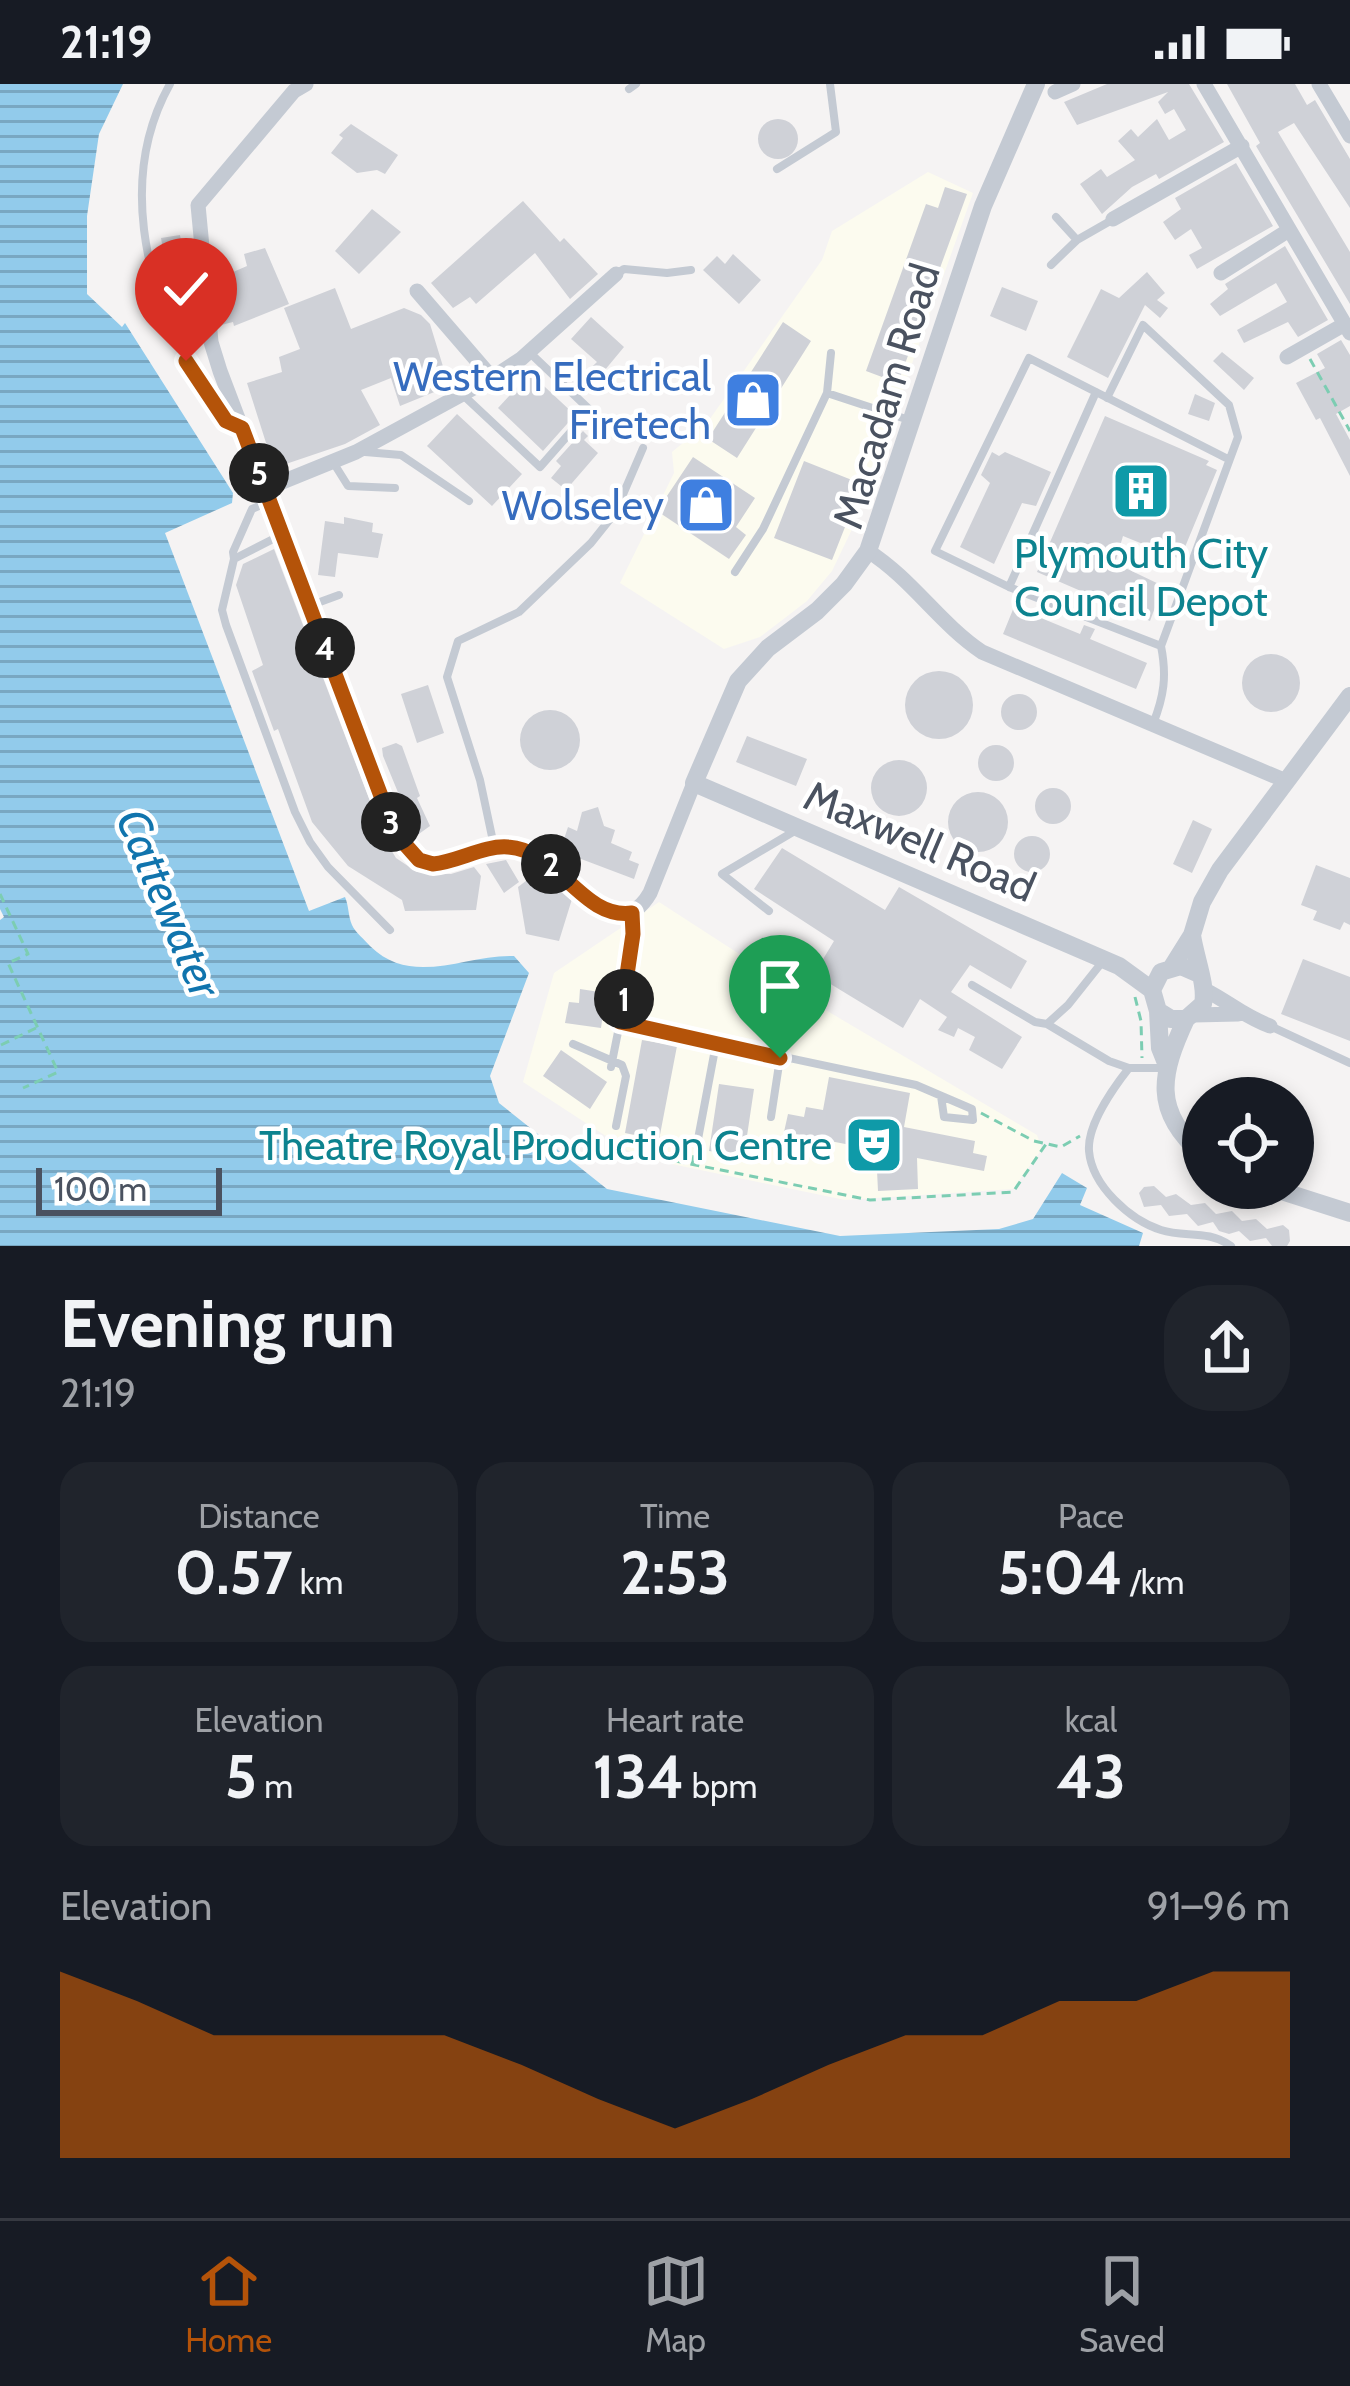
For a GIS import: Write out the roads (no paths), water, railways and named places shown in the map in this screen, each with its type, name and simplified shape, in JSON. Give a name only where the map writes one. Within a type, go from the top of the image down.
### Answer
[{"type":"street","points":[[306,84],[294,91],[198,205],[211,342],[395,833],[406,849],[433,864],[507,846],[536,854],[604,910],[618,915],[642,908],[739,681],[768,648],[817,611],[868,551]]},
{"type":"street","name":"Macadam Road","points":[[1036,84],[983,206],[868,551],[892,565],[941,621],[982,652],[1286,781]]},
{"type":"street","points":[[1055,92],[1073,84]]},
{"type":"street","points":[[1204,84],[1348,329],[1287,357]]},
{"type":"street","points":[[1319,84],[1350,136]]},
{"type":"street","points":[[1113,219],[1242,146]]},
{"type":"street","points":[[1222,273],[1289,230]]},
{"type":"street","points":[[267,495],[492,378],[529,352],[616,274]]},
{"type":"street","points":[[417,291],[492,378]]},
{"type":"street","points":[[1182,1128],[1165,1094],[1158,1010],[1162,976],[1192,935],[1202,902],[1220,870],[1350,696]]},
{"type":"street","name":"Maxwell Road","points":[[694,783],[1111,963],[1162,976]]},
{"type":"street","points":[[1166,1065],[1190,1017],[1203,1004],[1192,935]]},
{"type":"street","points":[[1162,976],[1201,981],[1238,1014],[1270,1026]]},
{"type":"street","points":[[1158,1010],[1171,1019],[1238,1014]]},
{"type":"street","points":[[1314,1202],[1350,1213]]},
{"type":"lane","points":[[170,84],[156,110],[144,164],[145,250],[159,302],[186,361],[226,421],[242,428]]},
{"type":"lane","points":[[777,169],[836,132],[830,84]]},
{"type":"lane","points":[[1056,217],[1076,240]]},
{"type":"lane","points":[[1051,265],[1076,240],[1113,219]]},
{"type":"lane","points":[[616,274],[624,269],[691,270]]},
{"type":"lane","points":[[1107,398],[1143,326],[1229,405],[1238,437],[1161,646],[1164,697],[1152,725]]},
{"type":"lane","points":[[462,394],[540,467],[590,410],[529,352]]},
{"type":"lane","points":[[735,572],[763,529],[827,393],[831,353]]},
{"type":"lane","points":[[1161,646],[1009,587],[935,550],[1028,358],[1228,459]]},
{"type":"lane","points":[[1009,587],[1096,392]]},
{"type":"lane","points":[[827,393],[911,421]]},
{"type":"lane","points":[[495,848],[480,780],[447,677],[458,641],[519,612],[591,543],[615,513],[643,448]]},
{"type":"lane","points":[[356,452],[401,455],[470,501]]},
{"type":"lane","points":[[333,461],[348,486],[395,488]]},
{"type":"lane","points":[[267,495],[252,509],[233,552],[222,610],[239,668],[295,812],[328,867],[390,930]]},
{"type":"lane","points":[[234,559],[282,535]]},
{"type":"lane","points":[[309,606],[339,595]]},
{"type":"lane","points":[[769,911],[722,874],[800,829]]},
{"type":"lane","points":[[612,1058],[633,934],[632,913]]},
{"type":"lane","points":[[1046,1024],[1111,963]]},
{"type":"lane","points":[[972,985],[1046,1024],[1060,1038],[1109,1061],[1129,1068],[1166,1065]]},
{"type":"lane","points":[[620,1022],[916,1085],[972,1109],[973,1120],[944,1117],[941,1096]]},
{"type":"lane","points":[[1270,1026],[1350,1063]]},
{"type":"lane","points":[[573,1044],[622,1065],[626,1076],[616,1126]]},
{"type":"lane","points":[[698,1139],[716,1044]]},
{"type":"lane","points":[[771,1118],[780,1058]]},
{"type":"lane","points":[[1129,1068],[1115,1085],[1094,1132],[1089,1151],[1098,1176],[1133,1219],[1165,1232],[1219,1238],[1232,1246]]},
{"type":"water","name":"Cattewater","points":[[0,84],[123,84],[99,134],[87,216],[87,294],[122,327],[125,323],[233,493],[232,503],[165,533],[309,911],[345,897],[358,933],[387,958],[404,965],[440,966],[514,956],[529,973],[490,1076],[499,1103],[607,1189],[840,1236],[999,1229],[1033,1219],[1062,1173],[1087,1188],[1080,1205],[1143,1233],[1139,1246],[0,1246],[0,920],[4,917],[0,909]]},
{"type":"place","name":"Western Electrical Firetech","points":[[753,400]]},
{"type":"place","name":"Plymouth City Council Depot","points":[[1141,491]]},
{"type":"place","name":"Wolseley","points":[[706,505]]},
{"type":"place","name":"Theatre Royal Production Centre","points":[[874,1145]]}]
